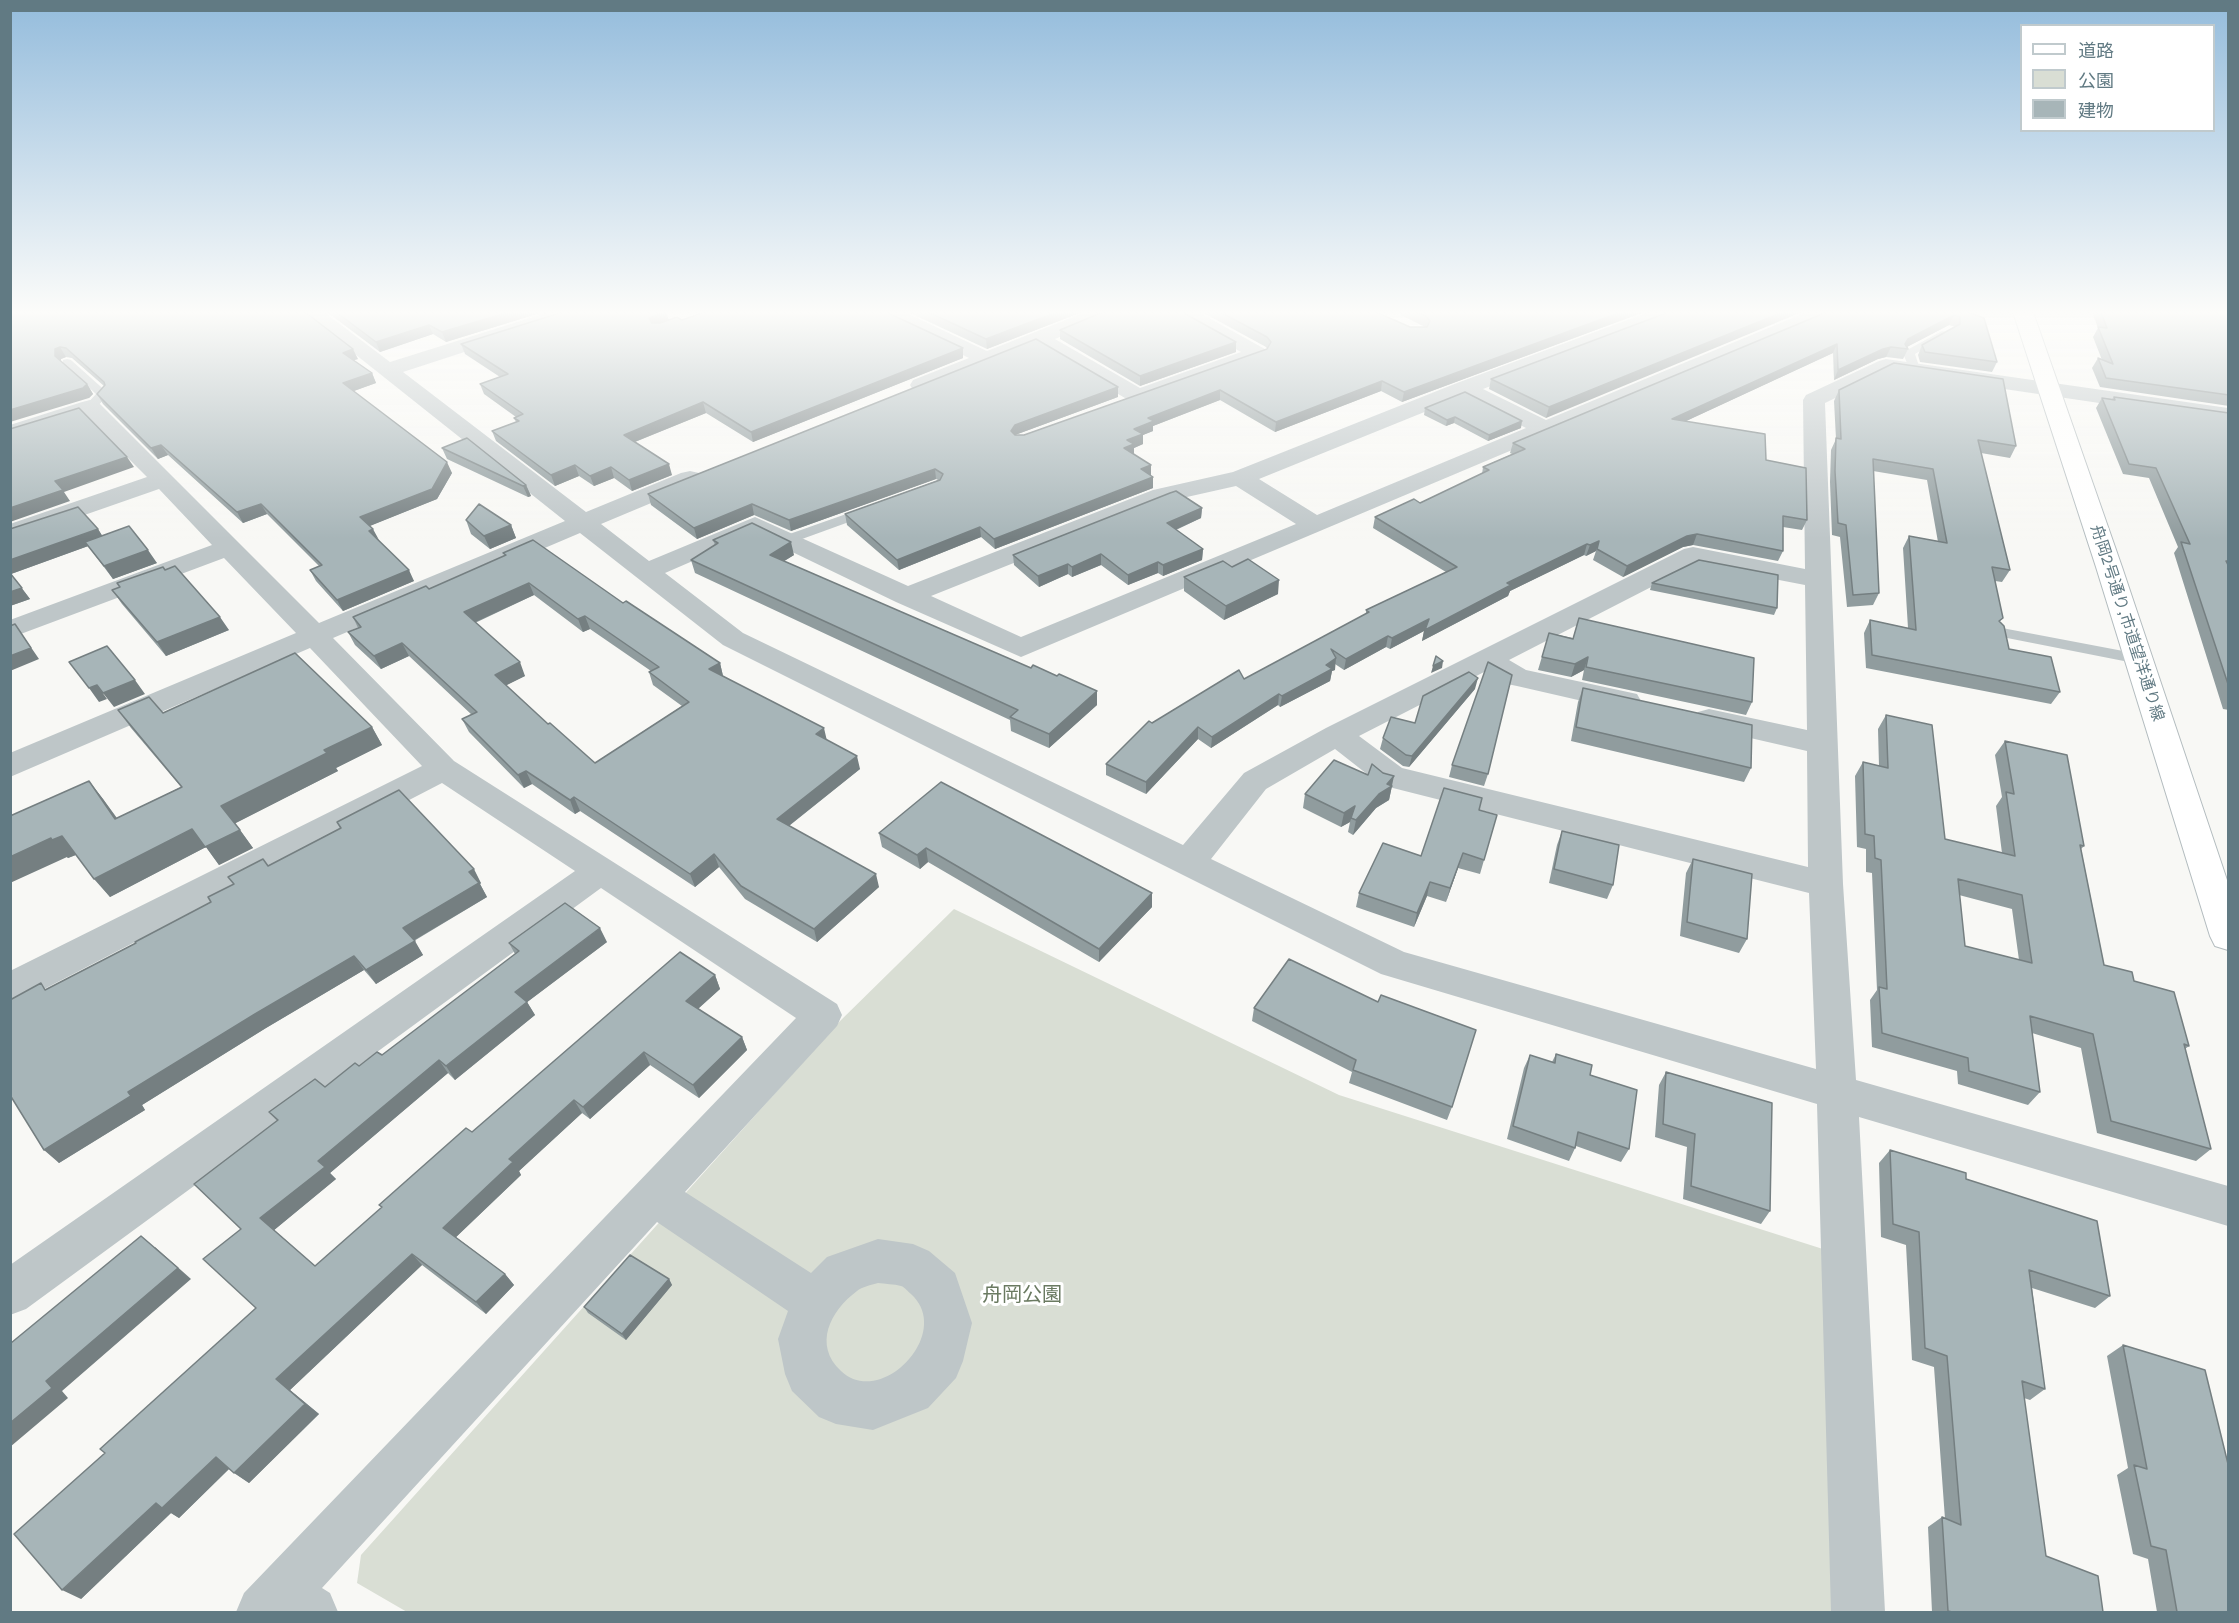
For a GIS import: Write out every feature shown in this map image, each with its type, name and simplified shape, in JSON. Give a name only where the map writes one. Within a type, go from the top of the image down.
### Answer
[{"type":"street","points":[[411,388],[733,639],[1394,964],[2229,1206]]},
{"type":"street","points":[[899,394],[915,388]]},
{"type":"street","points":[[1117,388],[1133,398],[1162,388]]},
{"type":"street","points":[[906,596],[1162,495],[1240,478],[1465,388],[1544,428]]},
{"type":"street","points":[[646,572],[755,525],[1021,648],[1641,388]]},
{"type":"street","points":[[1839,388],[1814,400],[1826,884],[1837,1093],[1858,1612]]},
{"type":"street","points":[[2049,388],[2229,415]]},
{"type":"street","name":"舟岡2号通り,市道望洋通り線","points":[[2049,388],[2229,936]]},
{"type":"street","points":[[10,433],[90,408],[163,479],[227,548],[315,635],[443,769],[823,1015],[652,1195],[285,1606]]},
{"type":"street","points":[[10,766],[584,521],[714,468]]},
{"type":"street","points":[[1240,478],[1314,524]]},
{"type":"street","points":[[10,533],[163,479]]},
{"type":"street","points":[[10,630],[227,548]]},
{"type":"street","points":[[1187,864],[1255,781],[1337,735],[1693,555],[1817,579]]},
{"type":"street","points":[[1488,660],[1517,677],[1822,744]]},
{"type":"street","points":[[1337,735],[1392,777],[1826,884]]},
{"type":"street","points":[[10,989],[443,769]]},
{"type":"street","points":[[10,1293],[600,871]]},
{"type":"street","points":[[652,1195],[814,1302]]},
{"type":"lane","points":[[90,408],[103,394],[96,388]]},
{"type":"lane","points":[[786,540],[882,505]]},
{"type":"lane","points":[[2002,633],[2139,659]]},
{"type":"green space","name":"舟岡公園","points":[[954,909],[1339,1095],[1826,1250],[1832,1612],[407,1612],[357,1583],[361,1555],[838,1023]]},
{"type":"building","points":[[10,388],[83,388],[83,388],[10,410]]},
{"type":"building","points":[[103,388],[349,388],[447,462],[432,489],[360,517],[373,529],[369,531],[409,570],[337,600],[310,570],[322,565],[261,504],[237,512],[161,445],[151,448],[97,394]]},
{"type":"building","points":[[485,388],[863,388],[751,432],[703,402],[624,435],[669,464],[629,480],[611,467],[590,476],[575,465],[551,475],[492,431],[519,421],[514,418],[523,414]]},
{"type":"building","points":[[914,388],[1116,388],[1015,425],[1011,431],[1015,435],[1024,435],[1158,388],[1365,388],[1276,422],[1220,390],[1148,418],[1154,421],[1134,429],[1143,434],[1127,440],[1134,444],[1124,448],[1151,465],[1141,469],[1153,477],[994,539],[980,527],[897,560],[845,514],[940,480],[943,474],[935,469],[789,520],[752,504],[694,528],[648,494]]},
{"type":"building","points":[[1395,388],[1416,388],[1404,392]]},
{"type":"building","points":[[1509,388],[1596,388],[1549,407]]},
{"type":"building","points":[[1645,388],[1741,388],[1672,419],[1765,434],[1766,460],[1806,468],[1807,520],[1783,516],[1783,551],[1697,534],[1687,536],[1627,566],[1597,549],[1599,541],[1587,544],[1507,583],[1511,585],[1425,630],[1429,619],[1392,638],[1388,636],[1346,659],[1331,649],[1336,658],[1326,665],[1332,669],[1282,696],[1279,694],[1212,737],[1198,727],[1146,782],[1106,764],[1149,721],[1152,723],[1239,670],[1244,679],[1369,612],[1366,610],[1457,567],[1375,517],[1414,499],[1420,503],[1489,470],[1483,467],[1525,449],[1513,443]]},
{"type":"building","points":[[1844,388],[2005,388],[2016,446],[1978,440],[2010,570],[1992,567],[2003,618],[1999,621],[2004,626],[2009,649],[2051,657],[2060,692],[1872,655],[1870,620],[1916,630],[1909,536],[1947,543],[1933,469],[1873,459],[1879,593],[1853,595],[1846,525],[1838,523],[1835,471],[1836,438],[1841,439],[1839,390]]},
{"type":"building","points":[[2176,388],[2229,388],[2229,395]]},
{"type":"building","points":[[1465,392],[1522,421],[1489,435],[1455,417],[1447,420],[1425,408]]},
{"type":"building","points":[[2114,397],[2229,413],[2229,561],[2226,561],[2229,567],[2229,687],[2181,542],[2190,544],[2156,468],[2129,464],[2102,398],[2115,400]]},
{"type":"building","points":[[79,408],[127,457],[55,481],[63,490],[10,508],[10,429]]},
{"type":"building","points":[[467,438],[526,485],[523,486],[442,448]]},
{"type":"building","points":[[1176,491],[1202,508],[1167,523],[1203,549],[1163,565],[1158,562],[1128,575],[1101,554],[1072,567],[1068,564],[1038,576],[1013,555],[1170,493]]},
{"type":"building","points":[[479,504],[511,525],[484,536],[466,520]]},
{"type":"building","points":[[78,507],[98,529],[10,560],[10,529]]},
{"type":"building","points":[[752,523],[791,542],[770,555],[1031,668],[1033,665],[1057,676],[1059,674],[1097,691],[1049,734],[1010,717],[1018,710],[691,560],[718,543],[713,540]]},
{"type":"building","points":[[129,526],[148,550],[104,566],[85,542]]},
{"type":"building","points":[[533,540],[623,603],[626,601],[720,663],[709,669],[824,728],[816,734],[857,756],[777,819],[876,874],[814,929],[741,886],[714,854],[690,874],[574,797],[570,800],[526,771],[518,775],[462,719],[477,712],[402,643],[374,656],[348,632],[361,627],[353,617],[426,586],[429,589],[506,555],[503,553]],"holes":[[[529,583],[578,619],[585,616],[659,667],[649,672],[689,702],[595,763],[495,675],[520,662],[464,612]]]},
{"type":"building","points":[[1248,559],[1279,580],[1226,606],[1184,577],[1223,561],[1232,567]]},
{"type":"building","points":[[1699,560],[1778,575],[1777,608],[1652,583]]},
{"type":"building","points":[[175,566],[220,617],[157,642],[112,590],[120,587],[117,583],[163,567],[165,570]]},
{"type":"building","points":[[10,573],[22,588],[10,592]]},
{"type":"building","points":[[1579,618],[1754,658],[1752,702],[1586,667],[1588,657],[1575,664],[1542,657],[1549,633],[1573,639]]},
{"type":"building","points":[[15,624],[31,648],[10,656],[10,626]]},
{"type":"building","points":[[107,646],[135,680],[103,693],[97,685],[89,688],[69,662]]},
{"type":"building","points":[[295,653],[372,727],[324,750],[327,753],[221,806],[240,830],[205,847],[192,829],[94,879],[62,836],[52,840],[51,838],[10,857],[10,816],[89,781],[115,819],[182,787],[118,710],[149,697],[163,713]]},
{"type":"building","points":[[1436,656],[1443,661],[1433,666]]},
{"type":"building","points":[[1488,662],[1512,675],[1488,774],[1452,765]]},
{"type":"building","points":[[1469,672],[1478,678],[1412,756],[1406,755],[1383,738],[1391,717],[1415,723],[1423,696]]},
{"type":"building","points":[[1583,688],[1752,725],[1751,768],[1576,727]]},
{"type":"building","points":[[1886,715],[1932,725],[1945,839],[2015,856],[2006,792],[2014,794],[2005,741],[2067,755],[2084,846],[2080,845],[2104,965],[2132,972],[2134,981],[2174,992],[2189,1046],[2184,1044],[2211,1149],[2111,1121],[2093,1034],[2030,1016],[2040,1092],[1969,1071],[1968,1058],[1882,1033],[1879,987],[1887,989],[1881,860],[1875,858],[1874,836],[1865,834],[1863,762],[1888,768]],"holes":[[[1958,879],[2022,895],[2032,963],[1965,946]]]},
{"type":"building","points":[[1334,760],[1368,775],[1372,764],[1383,773],[1394,776],[1387,784],[1392,786],[1379,794],[1356,820],[1351,818],[1355,806],[1344,813],[1305,794]]},
{"type":"building","points":[[941,782],[1152,893],[1099,949],[926,848],[917,855],[879,833]]},
{"type":"building","points":[[1444,788],[1482,798],[1479,810],[1497,815],[1484,860],[1463,853],[1450,888],[1430,882],[1417,913],[1359,893],[1383,843],[1421,856]]},
{"type":"building","points":[[399,790],[474,869],[469,872],[479,883],[403,928],[415,941],[366,970],[354,956],[128,1092],[131,1096],[44,1150],[10,1095],[10,1000],[41,983],[45,990],[136,943],[211,902],[208,897],[234,884],[228,877],[263,859],[268,866],[341,828],[337,822]]},
{"type":"building","points":[[1562,831],[1619,845],[1613,885],[1554,869]]},
{"type":"building","points":[[1693,859],[1752,874],[1747,939],[1687,922]]},
{"type":"building","points":[[565,903],[600,928],[515,992],[527,1002],[446,1066],[439,1060],[318,1161],[325,1167],[260,1218],[315,1266],[382,1207],[379,1205],[466,1128],[472,1132],[680,952],[715,975],[686,1001],[742,1037],[693,1085],[644,1052],[583,1107],[574,1100],[509,1159],[513,1162],[443,1228],[505,1274],[476,1302],[412,1254],[276,1379],[305,1404],[234,1473],[216,1457],[162,1508],[156,1503],[62,1590],[14,1534],[105,1453],[100,1449],[256,1308],[203,1259],[241,1229],[194,1184],[278,1120],[269,1112],[315,1079],[325,1087],[355,1063],[359,1066],[377,1052],[382,1055],[519,951],[509,943]]},
{"type":"building","points":[[1289,959],[1378,1002],[1381,995],[1476,1030],[1452,1107],[1353,1070],[1356,1060],[1254,1008]]},
{"type":"building","points":[[1556,1054],[1592,1065],[1590,1075],[1637,1090],[1629,1149],[1578,1132],[1575,1148],[1513,1126],[1530,1055],[1555,1063]]},
{"type":"building","points":[[1666,1072],[1772,1103],[1770,1211],[1691,1186],[1695,1134],[1663,1124]]},
{"type":"building","points":[[1890,1150],[1966,1173],[1966,1179],[2097,1221],[2110,1296],[2029,1270],[2045,1389],[2022,1381],[2046,1556],[2098,1576],[2103,1612],[1948,1611],[1942,1517],[1961,1525],[1947,1356],[1925,1348],[1919,1232],[1893,1224]]},
{"type":"building","points":[[141,1236],[178,1268],[46,1381],[52,1388],[10,1423],[10,1343]]},
{"type":"building","points":[[630,1255],[669,1279],[622,1334],[584,1307]]},
{"type":"building","points":[[2123,1345],[2205,1370],[2229,1468],[2229,1612],[2177,1612],[2166,1550],[2151,1546],[2134,1465],[2147,1469]]}]
